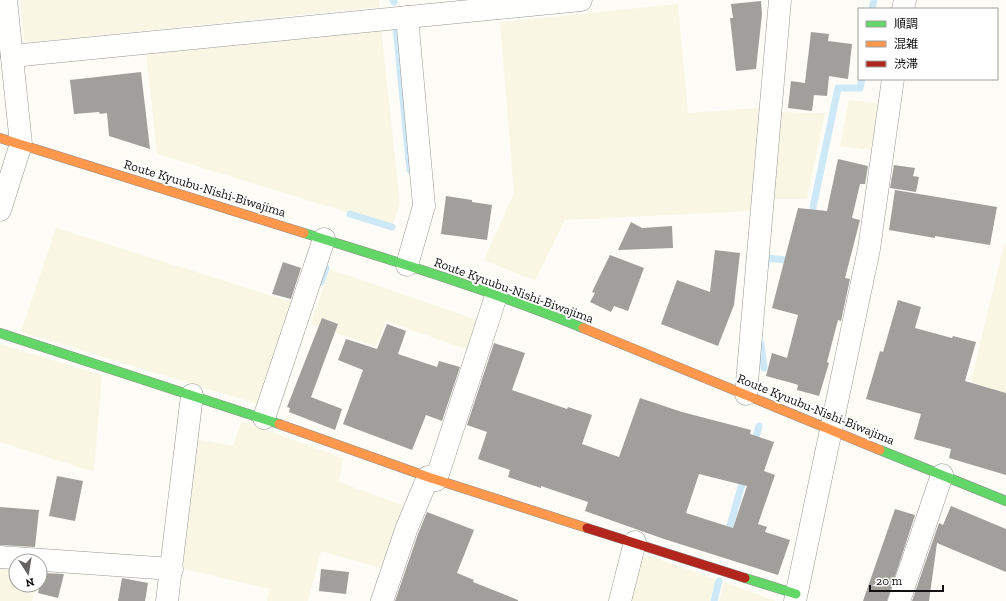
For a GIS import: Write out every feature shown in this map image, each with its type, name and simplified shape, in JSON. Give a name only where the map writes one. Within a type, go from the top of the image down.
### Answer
[{"type":"main road","name":"Route Kyuubu-Nishi-Biwajima","points":[[0,138],[407,265],[554,316],[1006,501]]},
{"type":"main road","points":[[0,333],[264,418],[432,478],[635,542],[795,598]]},
{"type":"street","points":[[0,210],[21,144],[6,0]]},
{"type":"street","points":[[12,56],[581,0]]},
{"type":"street","points":[[746,394],[780,0]]},
{"type":"street","points":[[407,17],[424,206],[407,265]]},
{"type":"street","points":[[795,598],[832,429],[869,248],[893,80]]},
{"type":"street","points":[[264,418],[324,239]]},
{"type":"street","points":[[382,601],[406,530],[432,478],[496,296]]},
{"type":"street","points":[[167,601],[192,395]]},
{"type":"street","points":[[899,601],[942,475]]},
{"type":"street","points":[[620,601],[635,542]]},
{"type":"street","points":[[0,557],[172,569]]},
{"type":"shaded area","points":[[20,0],[379,0],[379,7],[24,43]]},
{"type":"shaded area","points":[[678,4],[688,113],[761,108],[754,211],[565,220],[535,281],[484,260],[514,193],[500,22]]},
{"type":"shaded area","points":[[381,27],[400,204],[392,226],[157,154],[146,52]]},
{"type":"shaded area","points":[[849,100],[881,104],[875,151],[840,146]]},
{"type":"shaded area","points":[[778,112],[825,113],[807,199],[770,199]]},
{"type":"shaded area","points":[[56,228],[295,303],[261,405],[21,332]]},
{"type":"shaded area","points":[[1004,244],[1006,244],[1006,393],[971,382]]},
{"type":"shaded area","points":[[330,269],[477,320],[471,351],[386,321],[376,347],[311,324]]},
{"type":"shaded area","points":[[0,344],[102,375],[94,472],[0,442]]},
{"type":"shaded area","points":[[242,421],[343,458],[339,482],[405,506],[384,569],[321,551],[308,601],[267,601],[269,589],[180,568],[196,439],[233,446]]},
{"type":"shaded area","points":[[649,556],[716,579],[710,601],[625,601],[635,559]]},
{"type":"shaded area","points":[[0,563],[8,564],[8,593],[34,593],[32,601],[0,601]]},
{"type":"shaded area","points":[[724,582],[776,601],[719,601]]},
{"type":"building","points":[[761,1],[762,14],[756,69],[736,71],[730,18],[733,18],[731,4]]},
{"type":"building","points":[[811,32],[829,34],[828,41],[852,44],[848,79],[829,76],[827,96],[814,95],[812,111],[788,108],[791,81],[805,83]]},
{"type":"building","points":[[141,72],[150,149],[109,136],[107,113],[100,114],[99,112],[74,114],[70,80]]},
{"type":"building","points":[[838,159],[868,166],[865,184],[860,184],[852,218],[860,220],[845,278],[850,279],[841,321],[838,320],[827,362],[829,363],[819,396],[797,390],[798,385],[766,376],[772,353],[787,358],[798,315],[772,308],[798,208],[827,211]]},
{"type":"building","points":[[894,165],[915,168],[913,176],[919,177],[916,192],[890,188]]},
{"type":"building","points":[[895,190],[997,207],[990,245],[889,230]]},
{"type":"building","points":[[446,196],[492,205],[487,240],[441,234]]},
{"type":"building","points":[[631,222],[642,228],[672,226],[673,248],[618,250]]},
{"type":"building","points":[[715,250],[740,253],[734,305],[718,346],[661,324],[677,280],[710,292]]},
{"type":"building","points":[[610,255],[644,268],[628,311],[614,306],[611,312],[590,302],[595,293],[592,292]]},
{"type":"building","points":[[283,262],[301,268],[291,299],[272,294]]},
{"type":"building","points":[[898,300],[921,307],[915,328],[952,338],[953,336],[976,342],[965,381],[1006,393],[1006,475],[949,458],[951,449],[914,439],[921,414],[866,399],[880,351],[883,352]]},
{"type":"building","points":[[322,318],[338,324],[311,397],[342,409],[335,430],[289,412],[290,408],[287,407]]},
{"type":"building","points":[[387,324],[406,331],[398,354],[437,367],[439,361],[460,367],[442,421],[426,415],[412,450],[343,424],[363,370],[338,360],[346,339],[377,349]]},
{"type":"building","points":[[494,343],[525,353],[512,390],[567,409],[568,407],[592,415],[582,444],[619,457],[640,398],[682,412],[751,430],[750,434],[774,442],[764,471],[775,475],[758,524],[767,527],[765,532],[790,540],[778,575],[664,539],[585,511],[588,502],[541,486],[541,488],[508,477],[510,470],[478,459],[487,432],[467,425]],"holes":[[[699,474],[747,486],[733,528],[686,513]]]},
{"type":"building","points":[[57,476],[83,481],[75,521],[49,516]]},
{"type":"building","points":[[951,506],[1006,529],[1006,572],[937,543],[929,601],[912,601],[939,523],[943,525]]},
{"type":"building","points":[[0,507],[39,510],[35,547],[0,545]]},
{"type":"building","points":[[895,509],[915,515],[887,601],[863,601]]},
{"type":"building","points":[[427,512],[474,530],[457,573],[474,580],[473,582],[518,601],[395,601]]},
{"type":"building","points":[[321,569],[349,572],[346,594],[319,591]]},
{"type":"building","points":[[48,573],[64,574],[58,598],[38,593],[48,593]]},
{"type":"building","points":[[122,578],[148,583],[145,601],[118,601]]},
{"type":"waterway","points":[[872,8],[874,0]]},
{"type":"waterway","points":[[396,28],[410,170]]},
{"type":"waterway","points":[[811,217],[838,88],[860,88],[862,80]]},
{"type":"waterway","points":[[350,214],[392,227]]},
{"type":"waterway","points":[[766,264],[767,258],[794,261]]},
{"type":"waterway","points":[[321,282],[326,268]]},
{"type":"waterway","points":[[761,344],[764,368]]},
{"type":"waterway","points":[[754,444],[759,426]]},
{"type":"waterway","points":[[727,536],[744,477]]},
{"type":"waterway","points":[[714,601],[719,581]]},
{"type":"traffic: fast","points":[[304,233],[480,289],[583,328]]},
{"type":"traffic: fast","points":[[0,333],[279,424]]},
{"type":"traffic: fast","points":[[880,450],[1006,501]]},
{"type":"traffic: fast","points":[[745,578],[796,594]]},
{"type":"traffic: slow","points":[[0,138],[304,233]]},
{"type":"traffic: slow","points":[[583,328],[880,450]]},
{"type":"traffic: slow","points":[[279,424],[428,477],[587,528]]},
{"type":"traffic: jam","points":[[587,528],[745,578]]}]
